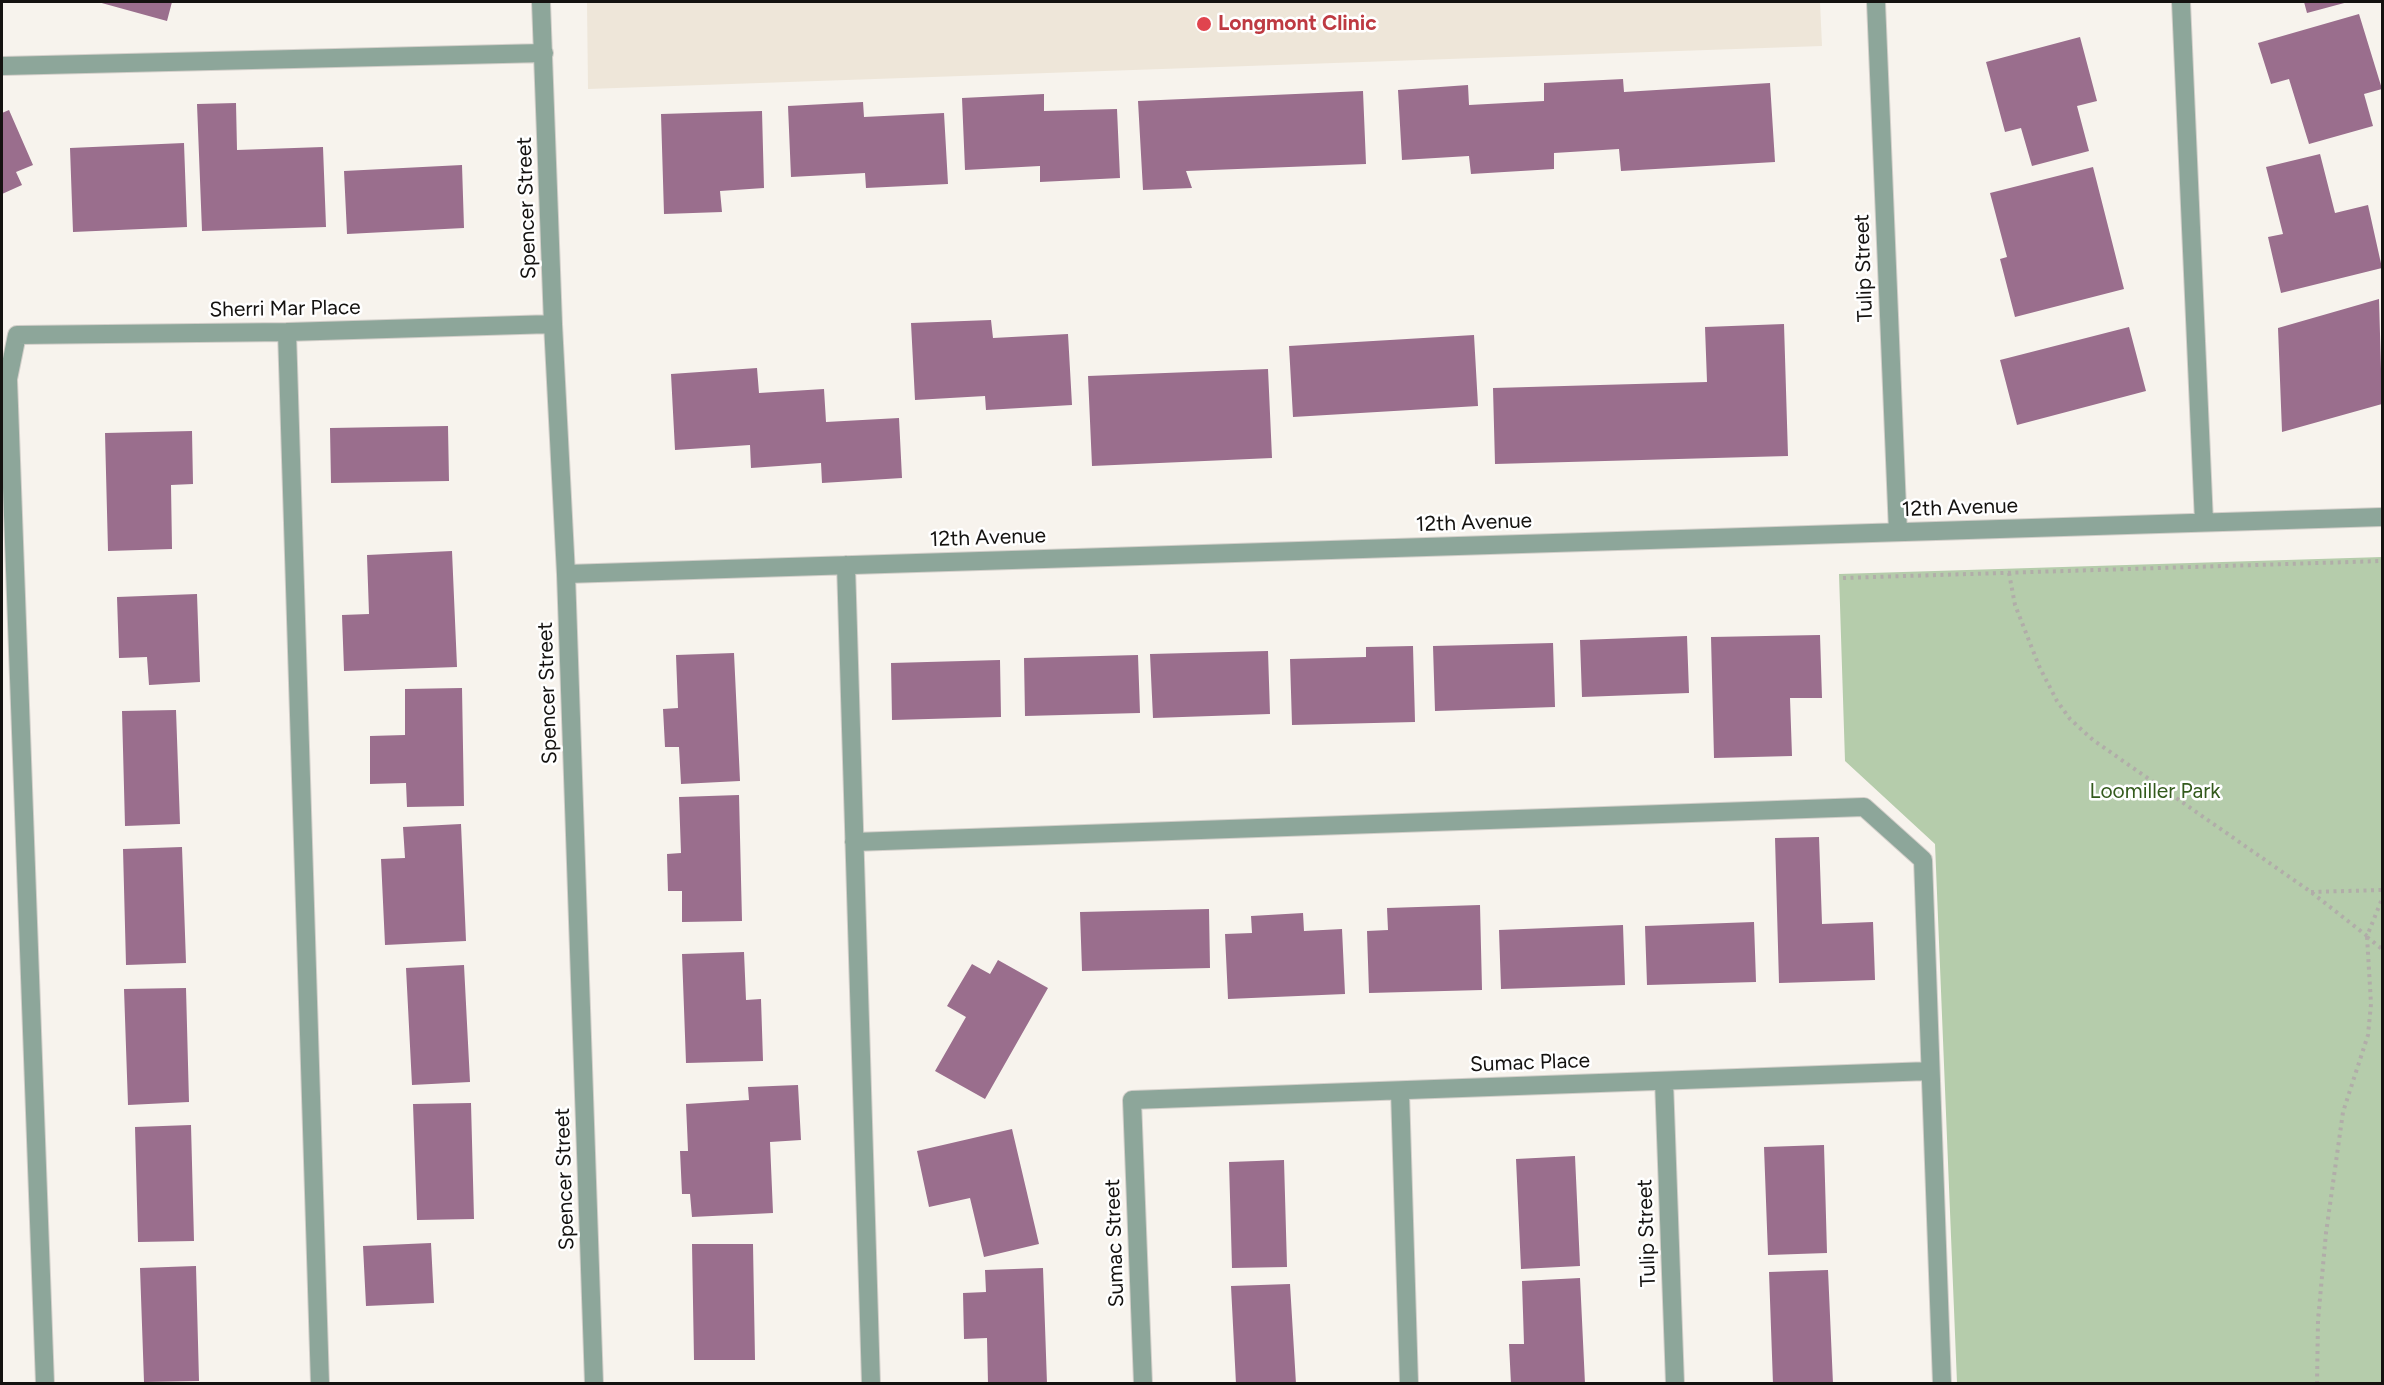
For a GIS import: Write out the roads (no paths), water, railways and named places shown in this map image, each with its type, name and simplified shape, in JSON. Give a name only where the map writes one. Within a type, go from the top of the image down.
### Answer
[{"type":"street","name":"Spencer Street","points":[[541,2],[553,324],[566,574],[594,1383]]},
{"type":"street","name":"Tulip Street","points":[[1876,2],[1898,532]]},
{"type":"street","points":[[2181,2],[2204,522]]},
{"type":"street","points":[[2,66],[544,53]]},
{"type":"street","name":"Sherri Mar Place","points":[[45,1383],[8,379],[17,335],[287,332],[553,324]]},
{"type":"street","points":[[287,332],[320,1383]]},
{"type":"street","name":"12th Avenue","points":[[566,574],[2382,516]]},
{"type":"street","points":[[846,565],[871,1383]]},
{"type":"street","points":[[854,842],[1864,807],[1923,860],[1942,1383]]},
{"type":"street","name":"Sumac Place","points":[[1132,1100],[1930,1071]]},
{"type":"street","name":"Tulip Street","points":[[1664,1081],[1675,1383]]},
{"type":"street","points":[[1400,1090],[1409,1383]]},
{"type":"street","name":"Sumac Street","points":[[1132,1100],[1143,1383]]},
{"type":"place","name":"Longmont Clinic","points":[[1204,24]]},
{"type":"park label","name":"Loomiller Park","points":[[2155,792]]}]
